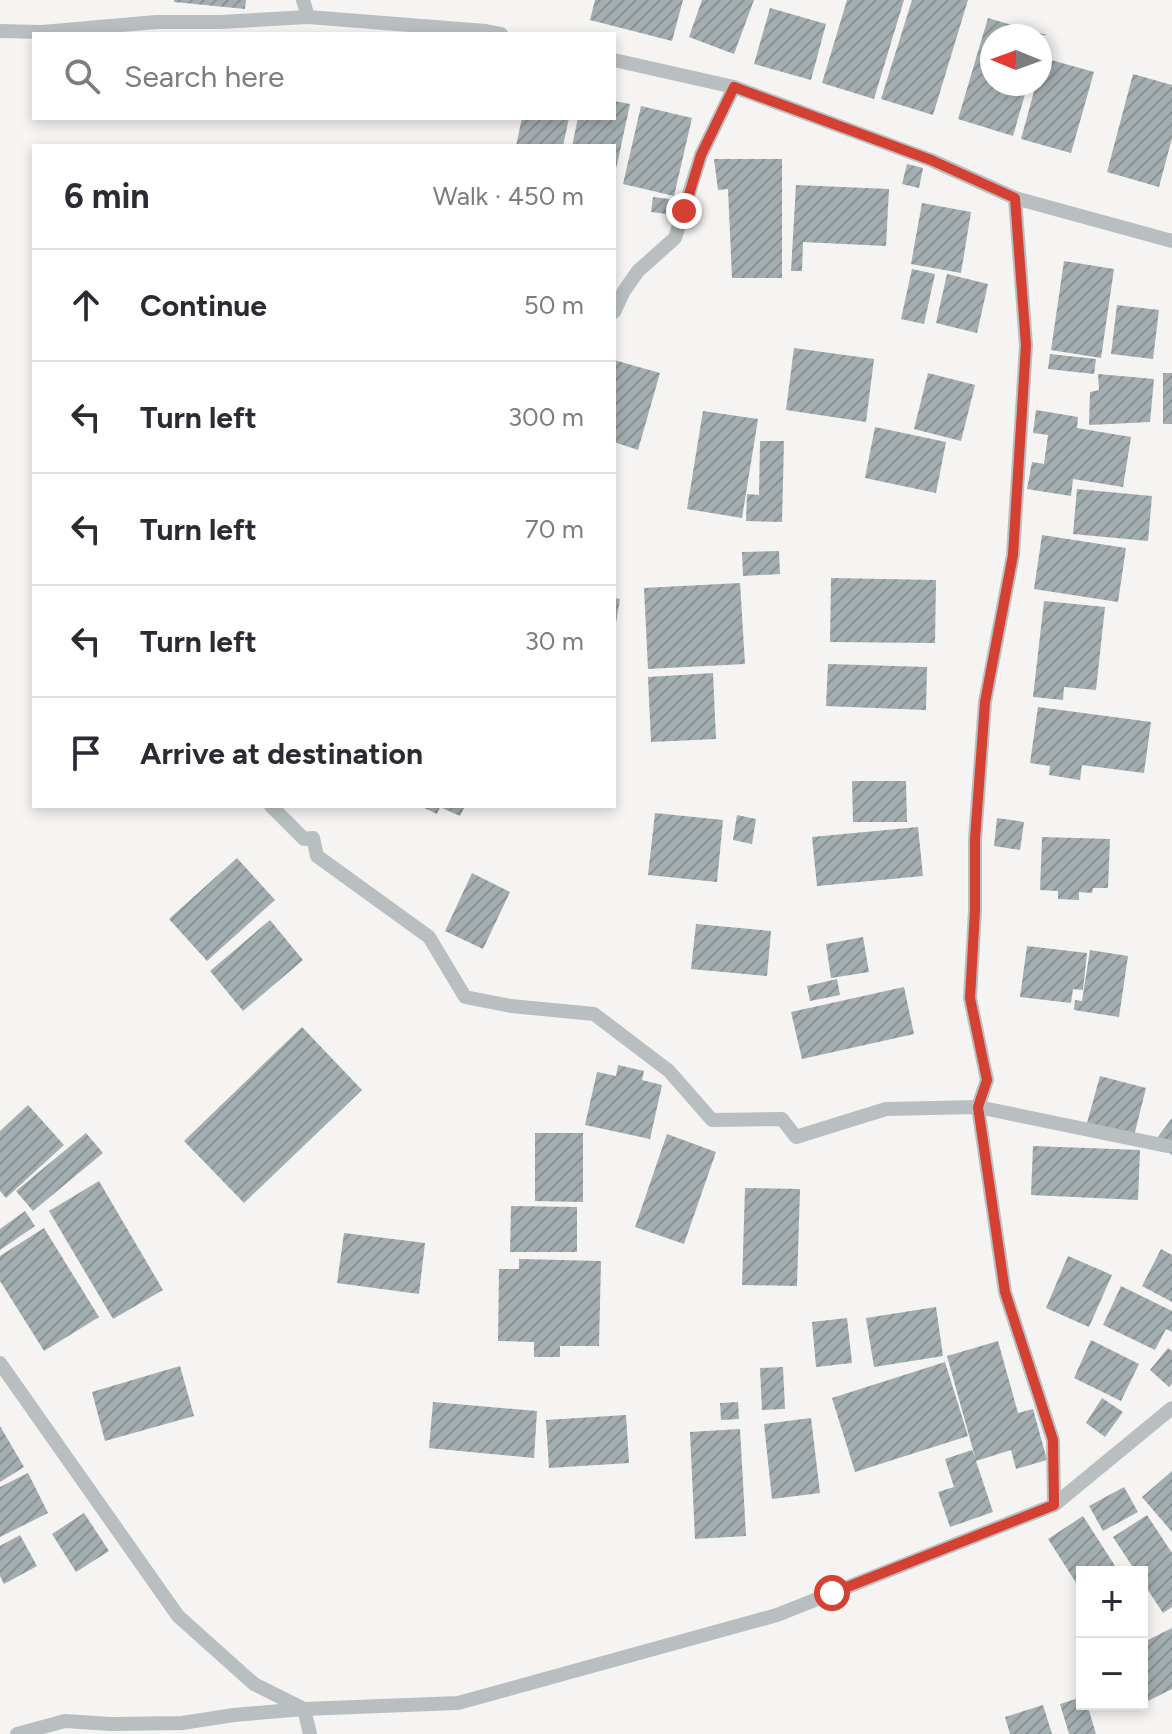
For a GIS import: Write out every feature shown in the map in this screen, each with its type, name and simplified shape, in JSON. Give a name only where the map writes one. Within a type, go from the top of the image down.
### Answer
[{"type":"street","points":[[303,0],[308,17]]},
{"type":"street","points":[[0,31],[42,32],[156,22],[308,17],[489,32]]},
{"type":"street","points":[[616,60],[734,87],[931,160],[1015,198],[1172,241]]},
{"type":"street","points":[[616,308],[638,271],[675,238],[701,155],[734,87]]},
{"type":"street","points":[[1015,198],[1026,345],[1013,555],[985,702],[975,839],[970,998],[987,1080],[978,1107],[1005,1292],[1053,1440],[1054,1505]]},
{"type":"street","points":[[273,808],[304,839],[313,838],[317,856],[429,937],[465,997],[511,1006],[594,1014],[669,1071],[712,1120],[782,1119],[796,1137],[886,1109],[978,1107],[1167,1146]]},
{"type":"street","points":[[0,1363],[178,1616],[254,1684],[304,1709],[310,1734]]},
{"type":"street","points":[[17,1734],[65,1721],[182,1723],[304,1709],[458,1703],[777,1615],[1054,1505],[1171,1412]]},
{"type":"building","points":[[174,0],[246,0],[245,9]]},
{"type":"building","points":[[595,0],[683,0],[672,41],[590,20]]},
{"type":"building","points":[[702,0],[754,0],[734,54],[689,37]]},
{"type":"building","points":[[847,0],[904,0],[874,99],[822,83]]},
{"type":"building","points":[[912,0],[968,0],[933,115],[881,99]]},
{"type":"building","points":[[770,8],[826,24],[811,80],[754,64]]},
{"type":"building","points":[[988,18],[1009,24],[986,24]]},
{"type":"building","points":[[980,45],[980,96],[1025,96],[1013,136],[958,119]]},
{"type":"building","points":[[1052,60],[1094,72],[1071,153],[1021,139],[1033,96],[1052,96]]},
{"type":"building","points":[[1133,74],[1172,85],[1172,138],[1159,187],[1107,172]]},
{"type":"building","points":[[616,101],[630,104],[616,169],[616,144],[572,144],[578,120],[616,120]]},
{"type":"building","points":[[641,106],[692,118],[674,196],[623,184]]},
{"type":"building","points":[[522,120],[569,120],[563,144],[516,144]]},
{"type":"building","points":[[714,159],[782,159],[782,278],[732,278],[728,189],[718,190]]},
{"type":"building","points":[[907,164],[923,168],[919,188],[902,184]]},
{"type":"building","points":[[796,185],[889,189],[886,246],[803,242],[802,271],[791,271]]},
{"type":"building","points":[[653,197],[669,199],[667,214],[651,212]]},
{"type":"building","points":[[922,203],[971,212],[961,273],[911,264]]},
{"type":"building","points":[[1064,261],[1114,269],[1101,358],[1051,350]]},
{"type":"building","points":[[912,269],[935,274],[924,324],[901,319]]},
{"type":"building","points":[[947,274],[988,284],[977,333],[936,323]]},
{"type":"building","points":[[1117,305],[1159,310],[1153,359],[1111,354]]},
{"type":"building","points":[[794,348],[874,359],[866,422],[786,410]]},
{"type":"building","points":[[1050,354],[1096,359],[1094,374],[1048,369]]},
{"type":"building","points":[[616,361],[660,373],[638,450],[616,443]]},
{"type":"building","points":[[928,373],[975,385],[961,441],[914,429]]},
{"type":"building","points":[[1163,373],[1172,373],[1172,424],[1163,424]]},
{"type":"building","points":[[1098,374],[1154,379],[1150,422],[1089,425],[1090,392],[1099,390]]},
{"type":"building","points":[[1036,410],[1078,417],[1077,428],[1131,437],[1123,487],[1073,479],[1071,496],[1027,489],[1032,462],[1044,464],[1048,435],[1033,433]]},
{"type":"building","points":[[703,411],[758,419],[742,518],[687,509]]},
{"type":"building","points":[[875,427],[946,442],[936,493],[865,478]]},
{"type":"building","points":[[760,441],[784,441],[782,522],[746,521],[747,494],[759,495]]},
{"type":"building","points":[[1077,489],[1152,496],[1148,541],[1073,534]]},
{"type":"building","points":[[1042,535],[1126,548],[1118,602],[1034,589]]},
{"type":"building","points":[[779,551],[780,574],[743,576],[742,552]]},
{"type":"building","points":[[831,578],[936,580],[935,643],[830,642]]},
{"type":"building","points":[[740,583],[745,664],[648,669],[644,588]]},
{"type":"building","points":[[616,598],[620,599],[616,623]]},
{"type":"building","points":[[1044,601],[1105,607],[1096,690],[1064,687],[1063,700],[1033,697]]},
{"type":"building","points":[[828,664],[927,667],[926,710],[826,706]]},
{"type":"building","points":[[713,673],[716,739],[651,742],[648,677]]},
{"type":"building","points":[[1038,707],[1151,722],[1144,773],[1082,765],[1080,780],[1049,775],[1050,766],[1030,763]]},
{"type":"building","points":[[852,781],[906,781],[907,822],[853,822]]},
{"type":"building","points":[[424,808],[440,808],[437,814]]},
{"type":"building","points":[[442,808],[464,808],[460,816]]},
{"type":"building","points":[[655,813],[723,820],[717,882],[648,875]]},
{"type":"building","points":[[737,815],[756,819],[752,844],[733,840]]},
{"type":"building","points":[[997,818],[1024,822],[1020,850],[994,846]]},
{"type":"building","points":[[918,827],[923,876],[817,886],[812,837]]},
{"type":"building","points":[[1042,837],[1110,839],[1108,888],[1093,888],[1092,893],[1079,892],[1079,900],[1058,899],[1058,891],[1040,890]]},
{"type":"building","points":[[237,858],[275,900],[207,961],[169,919]]},
{"type":"building","points":[[472,873],[510,892],[483,949],[445,931]]},
{"type":"building","points":[[270,920],[303,960],[243,1011],[210,971]]},
{"type":"building","points":[[696,924],[771,931],[767,976],[691,969]]},
{"type":"building","points":[[863,937],[869,972],[831,978],[826,944]]},
{"type":"building","points":[[1027,946],[1087,953],[1083,990],[1073,989],[1071,1003],[1020,997]]},
{"type":"building","points":[[1090,950],[1128,956],[1119,1017],[1074,1010],[1075,1000],[1082,1001]]},
{"type":"building","points":[[837,979],[840,995],[810,1001],[807,986]]},
{"type":"building","points":[[904,987],[914,1034],[802,1059],[791,1012]]},
{"type":"building","points":[[302,1027],[362,1090],[244,1203],[184,1141]]},
{"type":"building","points":[[618,1065],[644,1071],[642,1080],[662,1085],[650,1139],[585,1125],[597,1072],[616,1076]]},
{"type":"building","points":[[1100,1076],[1146,1088],[1134,1136],[1087,1123]]},
{"type":"building","points":[[28,1105],[64,1145],[6,1198],[0,1191],[0,1131]]},
{"type":"building","points":[[1172,1118],[1172,1155],[1154,1142]]},
{"type":"building","points":[[86,1133],[103,1153],[33,1211],[16,1191]]},
{"type":"building","points":[[535,1133],[583,1133],[583,1202],[535,1201]]},
{"type":"building","points":[[667,1134],[716,1152],[684,1244],[635,1227]]},
{"type":"building","points":[[1033,1146],[1140,1150],[1138,1200],[1031,1195]]},
{"type":"building","points":[[99,1181],[163,1290],[113,1319],[49,1211]]},
{"type":"building","points":[[745,1188],[800,1189],[797,1286],[742,1285]]},
{"type":"building","points":[[511,1206],[577,1207],[577,1252],[510,1252]]},
{"type":"building","points":[[25,1211],[35,1226],[0,1250],[0,1229]]},
{"type":"building","points":[[44,1228],[99,1317],[44,1351],[0,1281],[0,1256]]},
{"type":"building","points":[[344,1233],[425,1243],[419,1294],[337,1283]]},
{"type":"building","points":[[1161,1249],[1172,1255],[1172,1302],[1142,1286]]},
{"type":"building","points":[[1068,1256],[1112,1275],[1089,1327],[1046,1308]]},
{"type":"building","points":[[519,1259],[601,1261],[599,1346],[560,1346],[560,1357],[534,1357],[534,1342],[498,1341],[499,1269],[519,1269]]},
{"type":"building","points":[[1121,1286],[1172,1311],[1172,1332],[1166,1329],[1155,1350],[1103,1325]]},
{"type":"building","points":[[936,1307],[943,1356],[874,1367],[866,1318]]},
{"type":"building","points":[[847,1318],[852,1363],[816,1367],[812,1322]]},
{"type":"building","points":[[1091,1340],[1139,1364],[1121,1401],[1074,1378]]},
{"type":"building","points":[[998,1341],[1018,1413],[1033,1409],[1047,1460],[1016,1469],[1011,1450],[976,1461],[993,1512],[950,1527],[938,1492],[954,1487],[945,1459],[972,1450],[975,1457],[947,1356]]},
{"type":"building","points":[[1168,1348],[1172,1351],[1172,1383],[1169,1387],[1150,1370]]},
{"type":"building","points":[[945,1362],[968,1436],[855,1472],[832,1398]]},
{"type":"building","points":[[180,1366],[194,1416],[105,1441],[92,1392]]},
{"type":"building","points":[[783,1367],[785,1409],[762,1410],[760,1368]]},
{"type":"building","points":[[1102,1398],[1123,1412],[1105,1437],[1086,1423]]},
{"type":"building","points":[[433,1402],[537,1411],[534,1458],[429,1448]]},
{"type":"building","points":[[738,1402],[739,1419],[721,1420],[720,1403]]},
{"type":"building","points":[[626,1415],[629,1463],[549,1468],[546,1420]]},
{"type":"building","points":[[811,1418],[820,1493],[772,1499],[764,1424]]},
{"type":"building","points":[[0,1426],[24,1467],[0,1482]]},
{"type":"building","points":[[740,1429],[746,1536],[695,1539],[690,1432]]},
{"type":"building","points":[[1172,1471],[1172,1532],[1142,1497]]},
{"type":"building","points":[[28,1473],[48,1513],[0,1537],[0,1487]]},
{"type":"building","points":[[1124,1487],[1138,1512],[1103,1531],[1089,1506]]},
{"type":"building","points":[[84,1513],[109,1551],[76,1572],[52,1534]]},
{"type":"building","points":[[1147,1515],[1172,1553],[1172,1607],[1163,1613],[1148,1590],[1148,1566],[1132,1566],[1113,1537]]},
{"type":"building","points":[[1083,1516],[1115,1566],[1076,1566],[1076,1583],[1048,1539]]},
{"type":"building","points":[[20,1535],[37,1566],[4,1584],[0,1576],[0,1546]]},
{"type":"building","points":[[1172,1628],[1172,1689],[1148,1701],[1148,1640]]},
{"type":"building","points":[[1076,1699],[1076,1710],[1089,1710],[1096,1734],[1069,1734],[1060,1704]]},
{"type":"building","points":[[1043,1705],[1052,1734],[1010,1734],[1005,1717]]},
{"type":"route","points":[[684,211],[701,155],[734,87],[931,160],[1015,198],[1026,345],[1013,555],[985,702],[975,839],[970,998],[987,1080],[978,1107],[1005,1292],[1053,1440],[1054,1505],[832,1593]]}]
